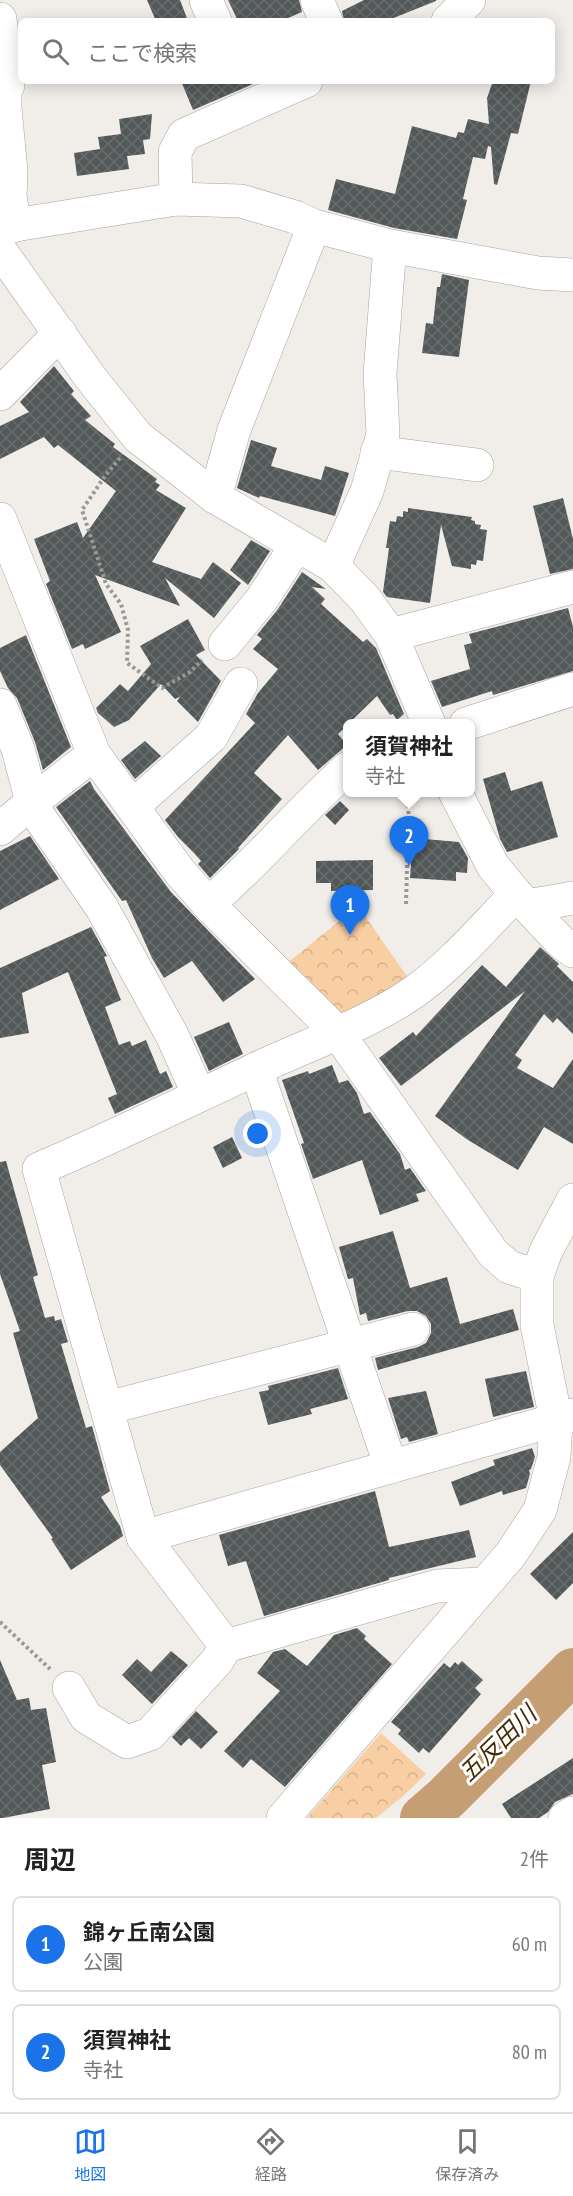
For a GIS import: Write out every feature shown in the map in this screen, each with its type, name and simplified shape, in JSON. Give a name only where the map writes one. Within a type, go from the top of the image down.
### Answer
[{"type":"street","points":[[206,0],[214,18]]},
{"type":"street","points":[[317,0],[325,18]]},
{"type":"street","points":[[435,0],[444,18]]},
{"type":"street","points":[[449,18],[469,0]]},
{"type":"street","points":[[0,19],[8,85],[5,91],[4,108],[11,171],[4,244],[60,333],[90,376],[138,437],[215,497],[333,566],[365,599],[391,635],[422,719]]},
{"type":"street","points":[[176,199],[175,152],[184,135],[246,93],[291,84]]},
{"type":"street","points":[[4,244],[176,199],[242,201],[295,217],[314,226],[390,246],[538,273],[573,275]]},
{"type":"street","points":[[215,497],[234,430],[314,226]]},
{"type":"street","points":[[333,566],[367,491],[382,434],[380,374],[390,246]]},
{"type":"street","points":[[0,394],[60,333]]},
{"type":"street","points":[[377,452],[477,465]]},
{"type":"street","points":[[0,519],[94,754],[179,871],[208,904],[337,1032],[493,1253],[509,1267],[537,1276]]},
{"type":"street","points":[[225,644],[262,599],[296,546]]},
{"type":"street","points":[[391,635],[573,587]]},
{"type":"street","points":[[133,806],[212,737],[241,684]]},
{"type":"street","points":[[475,720],[573,689]]},
{"type":"street","points":[[0,705],[18,749],[32,802],[38,815],[102,908],[172,1035],[199,1095]]},
{"type":"street","points":[[0,829],[94,754]]},
{"type":"street","points":[[208,904],[237,879],[325,787],[343,772]]},
{"type":"street","points":[[458,797],[493,866],[521,900],[569,945]]},
{"type":"street","points":[[226,1646],[143,1537],[39,1169],[116,1136],[199,1095],[371,1017],[421,987],[521,900],[573,898]]},
{"type":"street","points":[[256,1069],[391,1467]]},
{"type":"street","points":[[283,1818],[511,1554],[540,1510],[564,1418],[537,1325],[537,1276],[546,1251],[573,1200]]},
{"type":"street","points":[[107,1408],[413,1329]]},
{"type":"street","points":[[143,1537],[564,1418]]},
{"type":"street","points":[[69,1688],[86,1717],[127,1742],[150,1734],[217,1661],[226,1646],[437,1586],[484,1584]]},
{"type":"street","points":[[565,1818],[573,1813]]},
{"type":"path","points":[[138,437],[105,476],[82,510],[106,584],[121,604],[128,630],[127,663],[162,688],[190,672],[220,640],[225,644]]},
{"type":"path","points":[[406,903],[409,797]]},
{"type":"path","points":[[0,1622],[69,1688]]},
{"type":"green space","points":[[358,906],[411,982],[350,1016],[335,1013],[286,964]]},
{"type":"green space","points":[[381,1733],[426,1774],[376,1818],[307,1818]]},
{"type":"building","points":[[147,0],[180,0],[187,18],[155,18]]},
{"type":"building","points":[[228,0],[299,0],[302,12],[288,18],[237,18]]},
{"type":"building","points":[[364,0],[436,0],[394,18],[343,18],[342,11]]},
{"type":"building","points":[[182,84],[253,84],[193,110]]},
{"type":"building","points":[[492,84],[530,84],[518,134],[511,133],[497,185],[494,184],[491,147],[488,146],[485,159],[473,157],[463,199],[467,200],[457,239],[394,228],[328,210],[336,179],[395,194],[412,126],[456,138],[458,132],[464,133],[468,119],[489,124],[487,98]]},
{"type":"building","points":[[152,114],[150,139],[143,140],[145,154],[127,156],[129,169],[77,176],[74,153],[100,149],[98,137],[121,134],[119,119]]},
{"type":"building","points":[[442,274],[469,280],[459,357],[422,353],[426,323],[433,324],[437,287],[440,287]]},
{"type":"building","points":[[54,366],[74,391],[71,394],[91,416],[85,420],[115,444],[113,447],[157,479],[155,482],[160,485],[156,490],[186,508],[152,562],[201,579],[213,562],[241,583],[214,618],[165,578],[180,606],[95,575],[121,632],[85,649],[83,644],[72,649],[46,584],[50,581],[34,539],[77,522],[83,538],[116,491],[58,445],[54,448],[44,437],[0,459],[0,426],[29,412],[20,402]]},
{"type":"building","points":[[251,440],[277,448],[271,466],[321,480],[325,466],[349,473],[335,516],[260,496],[259,498],[237,488]]},
{"type":"building","points":[[563,498],[573,539],[573,569],[550,574],[533,506]]},
{"type":"building","points":[[408,508],[472,517],[471,520],[475,521],[475,524],[481,525],[480,529],[487,530],[483,561],[477,560],[476,565],[471,564],[471,569],[452,566],[441,525],[430,603],[387,597],[383,592],[390,521],[396,522],[397,516],[403,517],[403,511],[408,512]]},
{"type":"building","points":[[251,540],[270,551],[248,585],[230,570]]},
{"type":"building","points":[[302,572],[326,589],[312,587],[325,599],[321,604],[363,642],[367,639],[376,648],[404,714],[398,719],[393,714],[390,715],[377,696],[353,719],[343,719],[343,729],[338,734],[343,740],[343,748],[318,770],[288,735],[254,773],[282,799],[239,849],[210,878],[198,864],[201,861],[165,820],[255,723],[246,714],[258,693],[278,669],[253,649],[262,639],[257,635],[278,609]]},
{"type":"building","points":[[568,608],[573,627],[573,671],[493,695],[492,691],[442,707],[431,681],[470,669],[464,645],[472,643],[469,634]]},
{"type":"building","points":[[188,619],[205,650],[196,655],[221,681],[198,722],[177,701],[180,697],[175,699],[161,684],[129,720],[114,727],[98,713],[96,708],[120,684],[128,691],[151,664],[140,646]]},
{"type":"building","points":[[26,635],[71,747],[43,770],[35,742],[17,698],[8,688],[0,671],[0,648]]},
{"type":"building","points":[[145,741],[161,756],[135,779],[121,760]]},
{"type":"building","points":[[505,772],[511,791],[542,781],[558,837],[507,852],[500,839],[483,779]]},
{"type":"building","points":[[90,781],[171,892],[255,979],[223,1002],[192,961],[164,978],[152,958],[126,900],[122,901],[56,807]]},
{"type":"building","points":[[340,801],[349,810],[335,825],[325,815]]},
{"type":"building","points":[[30,836],[59,879],[0,910],[0,851]]},
{"type":"building","points":[[413,838],[459,842],[468,858],[467,873],[456,872],[456,881],[410,878]]},
{"type":"building","points":[[373,860],[373,890],[331,891],[331,883],[316,883],[316,861]]},
{"type":"building","points":[[91,927],[107,956],[104,957],[121,1000],[105,1007],[119,1045],[130,1041],[132,1046],[146,1040],[160,1074],[166,1071],[173,1087],[115,1114],[108,1098],[117,1094],[68,972],[22,993],[29,1033],[0,1038],[0,968]]},
{"type":"building","points":[[540,947],[559,964],[557,966],[573,982],[573,1034],[557,1018],[553,1023],[544,1014],[515,1055],[522,1060],[517,1068],[553,1088],[573,1059],[573,1144],[544,1127],[518,1170],[468,1140],[435,1116],[525,991],[401,1086],[379,1058],[413,1032],[416,1036],[482,965],[506,987]]},
{"type":"building","points":[[229,1022],[243,1054],[209,1071],[194,1037]]},
{"type":"building","points":[[332,1065],[339,1083],[348,1080],[357,1093],[364,1114],[370,1112],[400,1154],[405,1170],[410,1168],[426,1191],[416,1194],[419,1201],[380,1215],[362,1160],[313,1179],[301,1144],[304,1143],[282,1080],[308,1071],[309,1074]]},
{"type":"building","points":[[232,1137],[242,1158],[223,1168],[213,1147]]},
{"type":"building","points":[[6,1161],[38,1275],[33,1277],[45,1318],[54,1316],[55,1321],[61,1319],[68,1342],[61,1344],[86,1428],[92,1426],[110,1491],[101,1497],[120,1526],[123,1536],[71,1570],[51,1539],[53,1538],[0,1465],[0,1452],[38,1418],[13,1333],[20,1331],[0,1274],[0,1162]]},
{"type":"building","points":[[393,1231],[410,1288],[447,1277],[460,1324],[513,1309],[519,1330],[378,1370],[375,1358],[426,1343],[431,1333],[431,1324],[426,1316],[417,1311],[368,1321],[366,1313],[360,1315],[353,1278],[348,1279],[339,1247]]},
{"type":"building","points":[[338,1368],[348,1399],[310,1409],[312,1414],[268,1425],[259,1392],[269,1390],[268,1386]]},
{"type":"building","points":[[526,1371],[534,1407],[493,1417],[485,1379]]},
{"type":"building","points":[[426,1391],[438,1434],[409,1442],[407,1437],[401,1439],[388,1398]]},
{"type":"building","points":[[532,1448],[535,1457],[529,1470],[526,1488],[503,1495],[502,1491],[460,1506],[451,1482],[495,1465],[493,1460]]},
{"type":"building","points":[[375,1491],[389,1547],[469,1530],[476,1557],[389,1578],[389,1580],[264,1616],[246,1561],[228,1566],[219,1535]]},
{"type":"building","points":[[573,1532],[573,1583],[556,1600],[530,1574]]},
{"type":"building","points":[[357,1628],[366,1636],[364,1639],[392,1664],[285,1787],[251,1759],[243,1768],[224,1751],[280,1691],[257,1673],[273,1652],[285,1649],[307,1666],[334,1635]]},
{"type":"building","points":[[171,1651],[188,1665],[152,1704],[122,1675],[137,1659],[151,1672]]},
{"type":"building","points":[[0,1660],[17,1700],[29,1698],[31,1710],[46,1708],[56,1762],[42,1765],[50,1809],[3,1818],[0,1818]]},
{"type":"building","points":[[462,1661],[483,1680],[475,1688],[481,1694],[429,1753],[423,1748],[419,1753],[398,1734],[401,1730],[391,1722],[444,1663],[450,1668],[455,1662],[458,1665]]},
{"type":"building","points":[[196,1711],[218,1732],[201,1749],[189,1738],[181,1746],[172,1737]]},
{"type":"building","points":[[573,1758],[573,1794],[555,1802],[548,1812],[539,1818],[511,1818],[502,1804]]},
{"type":"waterway","name":"五反田川","points":[[423,1818],[446,1798],[573,1671]]},
{"type":"place","name":"須賀神社","points":[[409,866]]},
{"type":"place","name":"錦ヶ丘南公園","points":[[350,935]]}]
